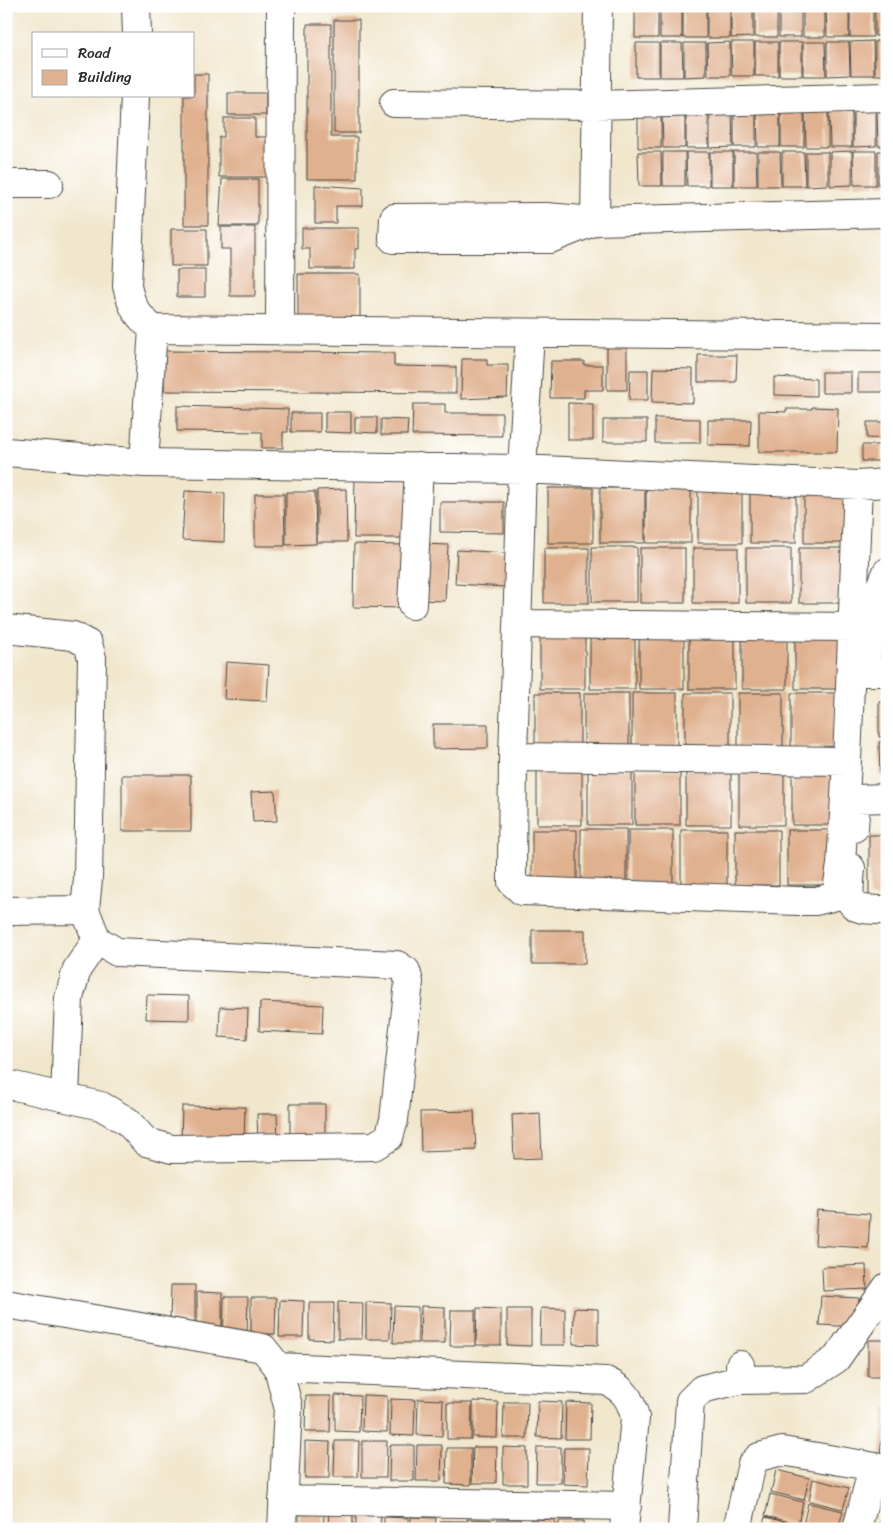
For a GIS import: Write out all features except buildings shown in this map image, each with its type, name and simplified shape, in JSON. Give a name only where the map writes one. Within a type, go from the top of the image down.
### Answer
[{"type":"street","points":[[136,6],[137,32]]},
{"type":"street","points":[[280,331],[281,6]]},
{"type":"street","points":[[596,221],[595,105],[598,6]]},
{"type":"street","points":[[135,98],[127,286],[131,306],[137,315],[153,329],[887,336]]},
{"type":"street","points":[[394,103],[595,105],[887,98]]},
{"type":"street","points":[[6,184],[49,184]]},
{"type":"street","points":[[596,221],[550,239],[393,239],[394,218],[546,217],[596,221],[887,213]]},
{"type":"street","points":[[144,464],[153,329]]},
{"type":"street","points":[[530,333],[522,469],[513,757],[512,882],[522,891],[798,901],[816,901],[836,896],[841,865],[847,761],[854,627],[858,485]]},
{"type":"street","points":[[6,452],[144,464],[522,469],[858,485],[887,483]]},
{"type":"street","points":[[412,605],[419,467]]},
{"type":"street","points":[[887,572],[873,606],[864,672],[887,672]]},
{"type":"street","points":[[518,624],[854,627]]},
{"type":"street","points":[[6,629],[73,636],[88,644],[92,658],[88,879],[85,910],[97,940],[117,952],[397,965],[406,971],[409,982],[394,1120],[389,1137],[374,1146],[172,1149],[146,1142],[127,1121],[101,1106],[6,1084]]},
{"type":"street","points":[[513,757],[847,761]]},
{"type":"street","points":[[887,798],[856,799],[849,899],[854,906],[861,910],[887,910]]},
{"type":"street","points":[[6,911],[85,910]]},
{"type":"street","points":[[65,1097],[69,998],[77,969],[97,940]]},
{"type":"street","points":[[682,1529],[690,1401],[702,1390],[740,1372],[806,1379],[836,1359],[887,1287]]},
{"type":"street","points":[[6,1304],[263,1348],[278,1367],[288,1406],[282,1529]]},
{"type":"street","points":[[278,1367],[606,1381],[626,1393],[632,1403],[635,1418],[626,1518],[283,1500]]},
{"type":"street","points":[[738,1529],[752,1464],[759,1458],[782,1451],[880,1468],[857,1529]]}]
